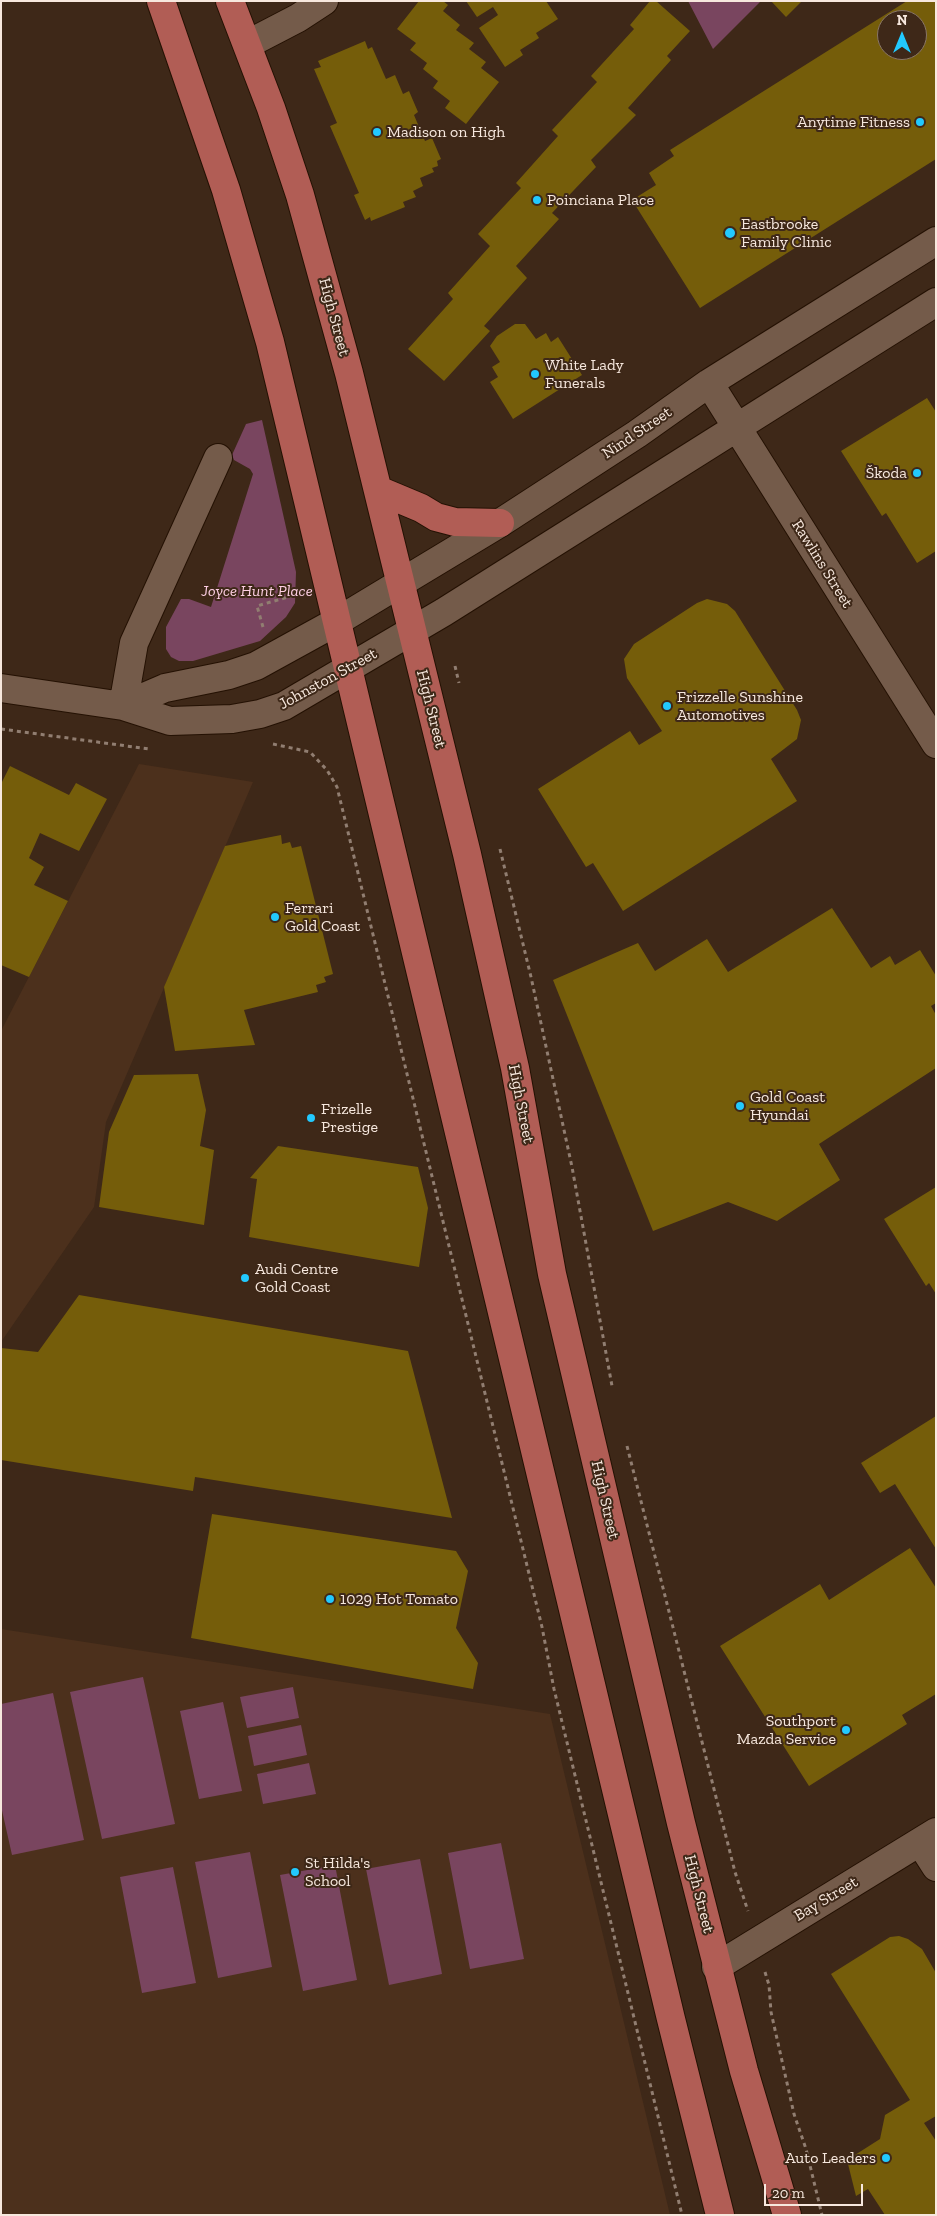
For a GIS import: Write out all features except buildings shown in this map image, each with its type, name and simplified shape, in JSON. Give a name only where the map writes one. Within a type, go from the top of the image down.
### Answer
[{"type":"main road","points":[[161,1],[226,190],[270,342],[720,2215]]},
{"type":"main road","name":"High Street","points":[[230,1],[248,44],[300,195],[378,490],[467,854],[513,1059],[552,1274],[716,1967],[744,2071],[787,2215]]},
{"type":"main road","points":[[378,490],[421,508],[436,517],[455,522],[500,523]]},
{"type":"street","points":[[248,44],[298,18],[324,1]]},
{"type":"street","name":"Nind Street","points":[[336,622],[500,523],[637,434],[710,383],[936,241]]},
{"type":"street","points":[[412,630],[936,302]]},
{"type":"street","name":"Rawlins Street","points":[[710,383],[936,744]]},
{"type":"street","points":[[123,706],[134,643],[218,458]]},
{"type":"street","points":[[123,706],[166,688],[229,675],[256,666],[336,622]]},
{"type":"street","name":"Johnston Street","points":[[1,688],[123,706],[170,721],[232,719],[260,714],[284,706],[412,630]]},
{"type":"street","points":[[928,1837],[936,1867]]},
{"type":"street","name":"Bay Street","points":[[716,1967],[928,1837]]},
{"type":"path","points":[[264,630],[257,606],[295,595]]},
{"type":"path","points":[[455,666],[460,686]]},
{"type":"path","points":[[1,729],[153,749]]},
{"type":"path","points":[[266,744],[310,752],[327,770],[338,787],[542,1627],[554,1689],[682,2215]]},
{"type":"path","points":[[498,841],[531,976],[570,1157],[613,1389]]},
{"type":"path","points":[[624,1437],[732,1862],[744,1896],[755,1942],[769,1985],[771,2012],[794,2114],[806,2149],[822,2215]]},
{"type":"shaded area","points":[[139,764],[253,782],[106,1122],[94,1207],[1,1342],[1,1031]]},
{"type":"shaded area","name":"St Hilda's School","points":[[1,1629],[550,1714],[670,2215],[1,2215]]},
{"type":"green space","points":[[688,1],[761,1],[713,49]]},
{"type":"green space","name":"Joyce Hunt Place","points":[[262,420],[296,572],[295,603],[286,617],[260,641],[193,661],[179,661],[171,657],[166,649],[166,627],[181,599],[189,599],[211,607],[253,474],[250,469],[234,460],[232,455],[246,424]]},
{"type":"green space","points":[[143,1677],[175,1824],[102,1839],[70,1692]]},
{"type":"green space","points":[[293,1687],[299,1718],[247,1728],[240,1697]]},
{"type":"green space","points":[[53,1693],[84,1840],[12,1855],[1,1806],[1,1704]]},
{"type":"green space","points":[[223,1702],[242,1791],[199,1799],[180,1711]]},
{"type":"green space","points":[[301,1725],[307,1755],[254,1766],[248,1736]]},
{"type":"green space","points":[[309,1763],[316,1794],[263,1804],[257,1774]]},
{"type":"green space","points":[[501,1843],[524,1959],[470,1969],[448,1853]]},
{"type":"green space","points":[[250,1852],[272,1967],[218,1978],[195,1862]]},
{"type":"green space","points":[[420,1859],[442,1974],[389,1985],[366,1869]]},
{"type":"green space","points":[[335,1865],[357,1980],[303,1991],[280,1875]]},
{"type":"green space","points":[[173,1867],[196,1983],[142,1993],[120,1877]]},
{"type":"place","name":"Anytime Fitness","points":[[920,122]]},
{"type":"place","name":"Madison on High","points":[[377,132]]},
{"type":"place","name":"Poinciana Place","points":[[537,200]]},
{"type":"place","name":"Eastbrooke Family Clinic","points":[[730,233]]},
{"type":"place","name":"White Lady Funerals","points":[[535,374]]},
{"type":"place","name":"Škoda","points":[[917,473]]},
{"type":"place","name":"Frizzelle Sunshine Automotives","points":[[667,706]]},
{"type":"place","name":"Ferrari Gold Coast","points":[[275,917]]},
{"type":"place","name":"Gold Coast Hyundai","points":[[740,1106]]},
{"type":"place","name":"Frizelle Prestige","points":[[311,1118]]},
{"type":"place","name":"Audi Centre Gold Coast","points":[[245,1278]]},
{"type":"place","name":"1029 Hot Tomato","points":[[330,1599]]},
{"type":"place","name":"Southport Mazda Service","points":[[846,1730]]},
{"type":"place","name":"St Hilda's School","points":[[295,1872]]},
{"type":"place","name":"Auto Leaders","points":[[886,2158]]}]
